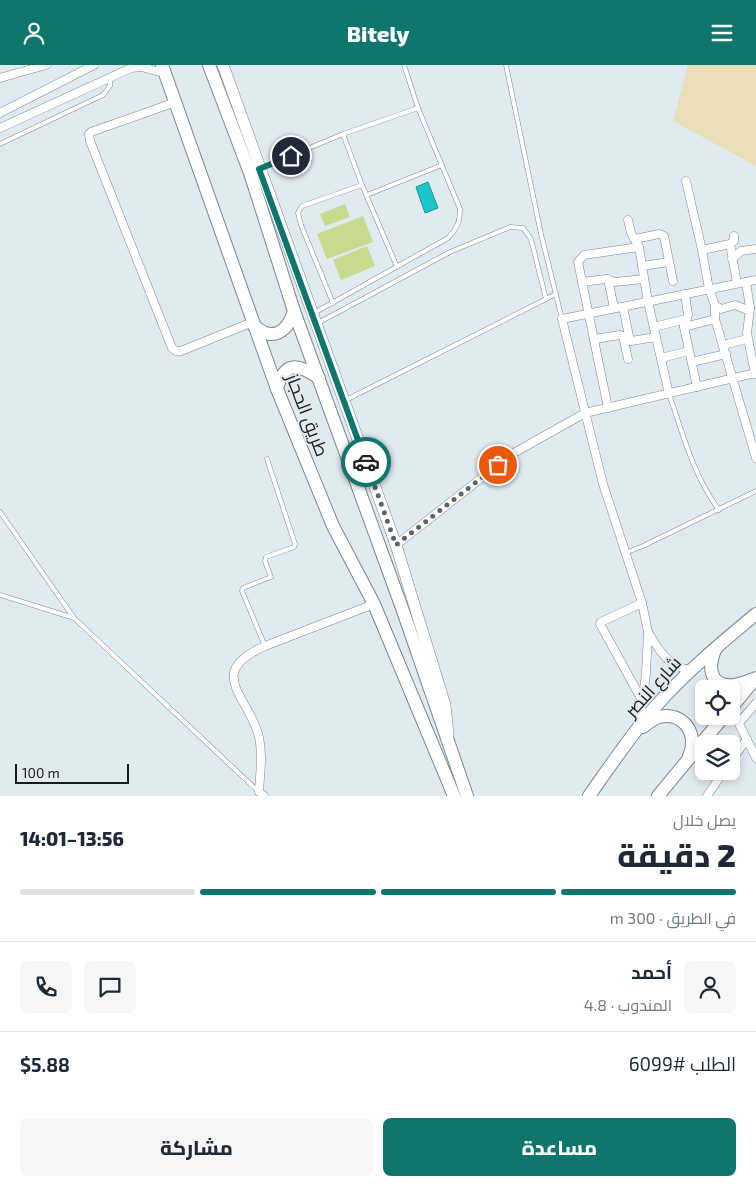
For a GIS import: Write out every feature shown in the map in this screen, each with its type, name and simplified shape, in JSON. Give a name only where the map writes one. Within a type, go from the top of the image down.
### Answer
[{"type":"main road","points":[[210,65],[314,319],[396,545],[445,705],[448,741]]},
{"type":"main road","points":[[223,65],[294,311],[402,608],[467,796]]},
{"type":"main road","name":"طريق الحجاز","points":[[163,69],[277,389],[333,526],[374,604],[454,796]]},
{"type":"main road","points":[[254,324],[265,333],[275,334],[287,327],[294,311]]},
{"type":"main road","points":[[277,389],[282,373],[288,368],[298,367],[318,378]]},
{"type":"main road","name":"شارع النصر","points":[[589,796],[653,709],[691,670],[756,614]]},
{"type":"main road","points":[[716,648],[710,668],[716,680],[725,685],[733,685],[756,678]]},
{"type":"main road","points":[[740,697],[756,678]]},
{"type":"main road","points":[[636,731],[659,717],[679,719],[687,724],[692,733],[693,747],[686,763]]},
{"type":"main road","points":[[658,796],[717,725]]},
{"type":"street","points":[[0,78],[46,65]]},
{"type":"street","points":[[0,113],[94,65]]},
{"type":"street","points":[[0,128],[130,67],[163,69]]},
{"type":"street","points":[[176,102],[91,132],[89,134],[90,141],[172,348],[176,351],[181,351],[254,324]]},
{"type":"street","points":[[686,181],[709,289],[715,305],[715,319],[756,458]]},
{"type":"street","points":[[628,220],[631,233],[639,247],[648,301],[669,393]]},
{"type":"street","points":[[635,239],[659,234],[664,237],[673,281]]},
{"type":"street","points":[[702,250],[732,240],[732,259],[737,283]]},
{"type":"street","points":[[608,408],[578,262],[584,255],[639,247]]},
{"type":"street","points":[[732,259],[741,251],[756,249]]},
{"type":"street","points":[[642,266],[669,262]]},
{"type":"street","points":[[582,282],[608,279],[615,282],[644,279]]},
{"type":"street","points":[[608,279],[614,309]]},
{"type":"street","points":[[636,731],[643,702],[648,631],[642,603],[604,484],[562,319],[756,280]]},
{"type":"street","points":[[396,545],[512,454],[585,413],[755,374],[753,350],[747,339],[752,320],[746,282]]},
{"type":"street","points":[[685,294],[688,315],[685,323],[697,387]]},
{"type":"street","points":[[715,305],[721,309],[735,305],[745,309],[750,308]]},
{"type":"street","points":[[623,307],[628,359]]},
{"type":"street","points":[[654,327],[715,319]]},
{"type":"street","points":[[594,339],[616,335],[627,338],[656,337]]},
{"type":"street","points":[[723,345],[747,339]]},
{"type":"street","points":[[661,358],[690,351]]},
{"type":"street","points":[[692,362],[726,354]]},
{"type":"street","points":[[642,603],[600,624],[643,702]]},
{"type":"street","points":[[261,794],[261,748],[259,735],[232,679],[239,661],[250,652],[374,604]]},
{"type":"street","points":[[648,631],[655,644],[670,662],[676,667],[691,670]]},
{"type":"street","points":[[740,722],[756,703]]},
{"type":"street","points":[[740,725],[756,758]]},
{"type":"street","points":[[740,749],[747,739]]},
{"type":"street","points":[[707,796],[718,780]]},
{"type":"lane","points":[[314,319],[333,303],[448,238],[457,228],[460,221],[460,209],[418,108],[404,65]]},
{"type":"lane","points":[[506,65],[539,225],[562,319]]},
{"type":"lane","points":[[0,144],[104,95],[110,87],[110,76]]},
{"type":"lane","points":[[255,171],[343,134],[418,108]]},
{"type":"lane","points":[[343,134],[362,185],[397,267]]},
{"type":"lane","points":[[367,195],[442,165]]},
{"type":"lane","points":[[333,303],[301,225],[298,213],[302,206],[362,185]]},
{"type":"lane","points":[[314,319],[450,251],[510,227],[523,228],[531,239],[546,299]]},
{"type":"lane","points":[[344,401],[556,294]]},
{"type":"lane","points":[[669,393],[702,485],[719,510]]},
{"type":"lane","points":[[265,646],[242,591],[243,588],[271,577],[265,561],[266,557],[295,545],[267,459]]},
{"type":"lane","points":[[625,553],[756,491]]},
{"type":"lane","points":[[0,512],[74,617],[261,794]]},
{"type":"lane","points":[[0,595],[74,617]]},
{"type":"green space","points":[[345,204],[350,217],[325,226],[320,214]]},
{"type":"green space","points":[[363,216],[373,242],[327,259],[317,234]]},
{"type":"green space","points":[[367,246],[375,266],[341,280],[333,260]]},
{"type":"sand","points":[[688,65],[756,65],[756,166],[673,121]]},
{"type":"water","points":[[428,182],[438,208],[425,213],[416,187]]},
{"type":"way so far","points":[[366,462],[396,545],[498,465]]},
{"type":"route","points":[[291,156],[259,169],[366,462]]}]
